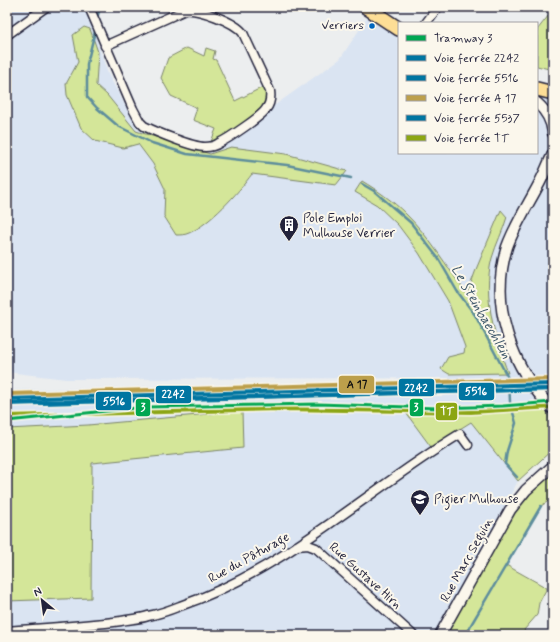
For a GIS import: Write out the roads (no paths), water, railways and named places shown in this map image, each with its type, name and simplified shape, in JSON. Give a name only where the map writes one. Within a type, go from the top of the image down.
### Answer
[{"type":"main road","points":[[366,7],[398,28]]},
{"type":"main road","points":[[538,89],[553,93]]},
{"type":"street","points":[[7,35],[46,7]]},
{"type":"street","points":[[89,7],[132,109],[140,122],[150,129],[194,145],[209,147],[220,143],[264,112],[269,104],[271,96],[270,91],[243,33],[237,26],[216,17],[193,9],[185,10],[106,46]]},
{"type":"street","points":[[427,22],[438,7]]},
{"type":"street","points":[[538,104],[549,118],[553,133]]},
{"type":"street","points":[[553,154],[539,184],[518,222],[507,248],[503,266],[502,284],[503,315],[510,345],[519,365],[530,382],[553,409]]},
{"type":"street","name":"Rue du Pâturage","points":[[7,631],[97,624],[148,616],[195,601],[233,584],[257,571],[296,546],[436,448],[460,434],[468,445]]},
{"type":"street","name":"Rue Marc Seguin","points":[[440,635],[514,504],[534,481],[553,466]]},
{"type":"street","points":[[316,548],[319,530]]},
{"type":"street","name":"Rue Gustave Hirn","points":[[296,546],[308,545],[316,548],[412,635]]},
{"type":"waterway","name":"Le Steinbaechlein","points":[[98,15],[100,7]]},
{"type":"waterway","name":"Le Steinbaechlein","points":[[95,31],[87,64],[87,97],[97,108],[118,126],[152,143],[187,154],[287,165],[351,178]]},
{"type":"waterway","name":"Le Steinbaechlein","points":[[362,184],[374,191],[411,223],[438,258],[457,291],[475,315],[509,380],[510,402],[516,423],[507,451],[505,464],[517,477]]},
{"type":"waterway","name":"Le Steinbaechlein","points":[[465,635],[541,506]]},
{"type":"tram line","name":"3","points":[[7,421],[146,407],[318,404],[439,408],[503,406],[553,402]]},
{"type":"rail line","name":"2242","points":[[7,399],[553,384]]},
{"type":"rail line","name":"5516","points":[[7,404],[553,389]]},
{"type":"rail line","name":"5537","points":[[7,403],[553,389]]},
{"type":"rail line","name":"TT","points":[[7,416],[280,409],[471,412],[553,407]]},
{"type":"place","name":"Verriers","points":[[372,26]]},
{"type":"place","name":"Pole Emploi Mulhouse Verrier","points":[[289,242]]},
{"type":"place","name":"Pigier Mulhouse","points":[[420,516]]}]
